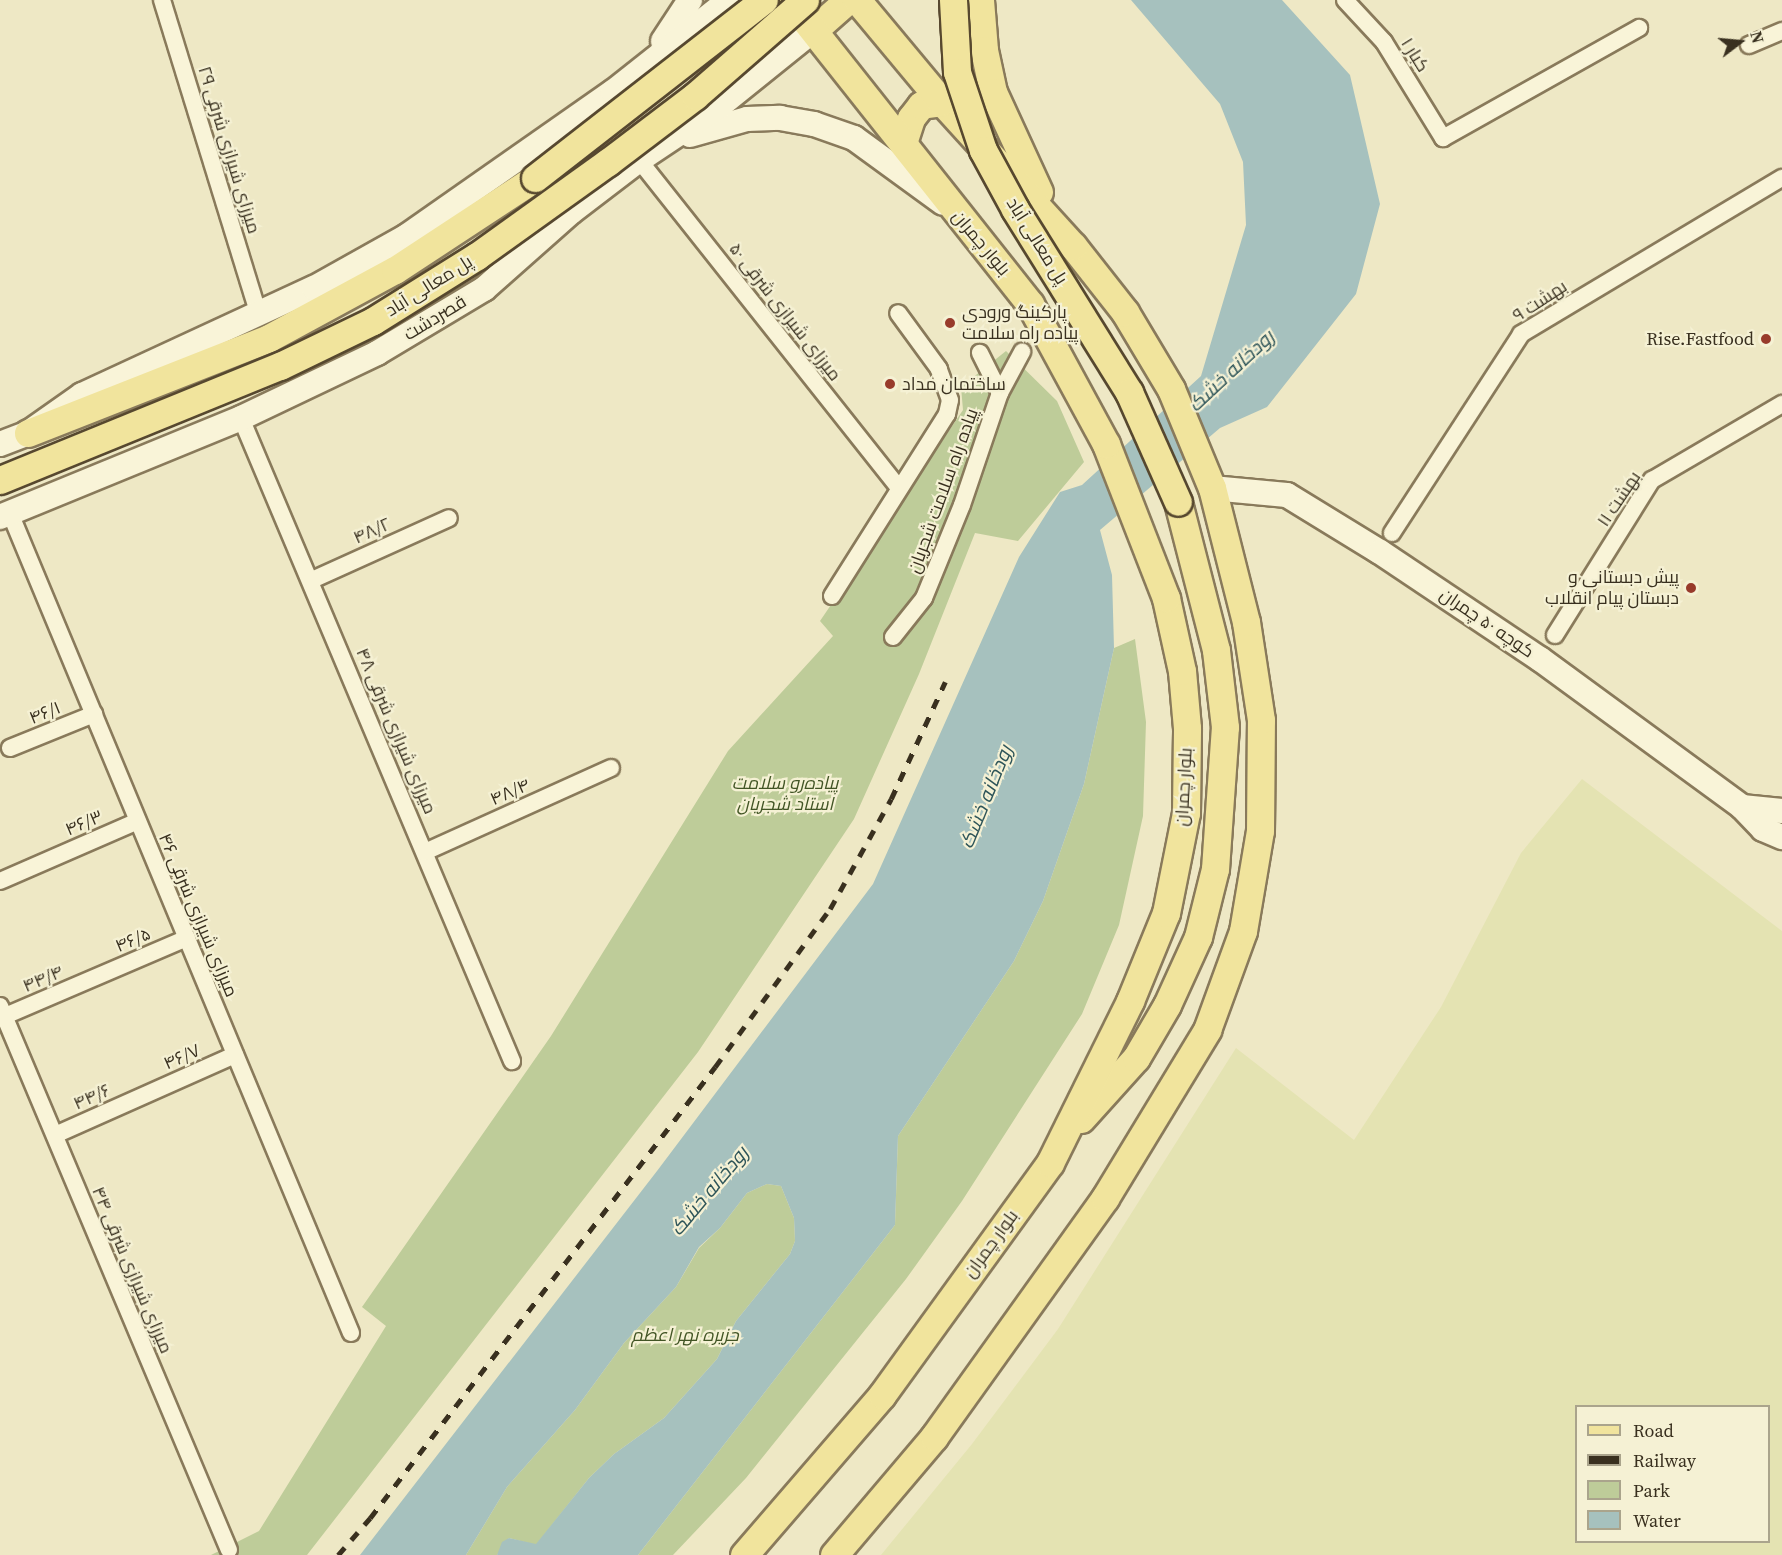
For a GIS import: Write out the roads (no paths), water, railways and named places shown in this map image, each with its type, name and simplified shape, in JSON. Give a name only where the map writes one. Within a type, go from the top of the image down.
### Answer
[{"type":"main road","points":[[647,63],[690,0]]},
{"type":"main road","name":"پل معالی آباد","points":[[28,433],[269,338],[395,270],[535,178],[764,0]]},
{"type":"main road","name":"بلوار چمران","points":[[744,1555],[882,1395],[1050,1163],[1130,1001],[1166,913],[1186,813],[1186,728],[1182,670],[1166,598],[1134,508],[1106,444],[1030,304],[952,210],[904,140],[789,0]]},
{"type":"main road","name":"پل معالی آباد","points":[[0,480],[280,366],[373,321],[477,256],[608,162],[695,96],[805,0]]},
{"type":"main road","points":[[815,29],[849,0]]},
{"type":"main road","points":[[834,1555],[934,1437],[1105,1198],[1207,1030],[1243,931],[1260,831],[1261,720],[1246,622],[1212,488],[1171,389],[1125,312],[1073,246],[942,102],[857,0]]},
{"type":"main road","name":"پل معالی آباد","points":[[953,0],[957,72],[983,150],[1015,209],[1129,392],[1178,502],[1216,650],[1225,727],[1215,869],[1198,937],[1167,1005],[1136,1058],[1056,1147]]},
{"type":"main road","points":[[980,0],[984,50],[993,92],[1026,172],[1073,246]]},
{"type":"main road","points":[[0,444],[28,433],[82,395],[314,288],[407,236],[614,92],[647,63],[722,6],[747,23],[765,46],[760,56],[746,69],[683,118],[664,142]]},
{"type":"main road","name":"قصردشت","points":[[5,515],[241,418],[377,353],[484,289],[571,212],[664,142],[717,108],[815,29]]},
{"type":"main road","points":[[904,140],[910,118],[921,105],[942,102]]},
{"type":"main road","points":[[664,142],[747,119],[780,118],[814,124],[854,138],[952,210]]},
{"type":"main road","name":"کوچه ۵۰ چمران","points":[[1212,488],[1287,495],[1540,658],[1742,807],[1763,829],[1782,837]]},
{"type":"main road","points":[[1742,807],[1782,811]]},
{"type":"street","name":"۲۹ میرزای شیرازی شرقی","points":[[162,0],[258,312]]},
{"type":"street","name":"۱ کبار","points":[[1345,0],[1384,42],[1443,138],[1639,28]]},
{"type":"street","points":[[1749,45],[1782,32]]},
{"type":"street","name":"۵۰ میرزای شیرازی شرقی","points":[[639,160],[899,488]]},
{"type":"street","name":"۹ بهشت","points":[[1392,533],[1521,334],[1782,178]]},
{"type":"street","points":[[832,596],[947,414],[950,399],[939,369],[898,313]]},
{"type":"street","points":[[1000,393],[1022,352]]},
{"type":"street","name":"پیاده راه سلامت شجریان","points":[[893,637],[924,598],[962,505],[1000,393],[980,353]]},
{"type":"street","name":"۱۱ بهشت","points":[[1555,635],[1652,480],[1782,404]]},
{"type":"street","name":"۴۸ میرزای شیرازی شرقی","points":[[241,418],[312,580],[512,1060]]},
{"type":"street","name":"۴۶ میرزای شیرازی شرقی","points":[[5,515],[94,714],[351,1333]]},
{"type":"street","name":"۴۸/۲","points":[[312,580],[449,518]]},
{"type":"street","name":"۴۶/۱","points":[[10,748],[94,714]]},
{"type":"street","name":"۴۸/۴","points":[[425,852],[611,768]]},
{"type":"street","name":"۴۶/۳","points":[[0,881],[138,821]]},
{"type":"street","name":"۴۶/۵","points":[[96,977],[187,938]]},
{"type":"street","name":"۴۴/۴","points":[[2,1011],[96,977]]},
{"type":"street","name":"۴۴ میرزای شیرازی شرقی","points":[[2,1011],[229,1550]]},
{"type":"street","name":"۴۶/۷","points":[[145,1095],[235,1055]]},
{"type":"street","name":"۴۴/۶","points":[[54,1135],[145,1095]]},
{"type":"water","name":"رودخانه خشک","points":[[1131,0],[1282,0],[1350,75],[1380,204],[1356,294],[1267,407],[1220,428],[1100,530],[1112,575],[1114,648],[1084,784],[1043,901],[1014,961],[898,1136],[895,1225],[638,1555],[497,1555],[502,1542],[509,1538],[536,1544],[589,1478],[614,1454],[664,1418],[717,1359],[736,1321],[790,1254],[795,1241],[794,1218],[781,1186],[767,1184],[747,1193],[720,1228],[699,1247],[676,1287],[624,1343],[575,1410],[507,1487],[466,1555],[360,1555],[657,1171],[873,884],[1019,557],[1060,492],[1082,485],[1201,376],[1246,225],[1243,162],[1220,104]]},
{"type":"railway","points":[[338,1555],[370,1518],[715,1067],[830,909],[891,799],[945,682]]},
{"type":"place","name":"پارکینگ ورودی پیاده راه سلامت","points":[[950,323]]},
{"type":"place","name":"Rise.Fastfood","points":[[1766,339]]},
{"type":"place","name":"ساختمان مداد","points":[[890,384]]},
{"type":"place","name":"پیش دبستانی و دبستان پیام انقلاب","points":[[1691,588]]},
{"type":"park label","name":"پیاده‌رو سلامت استاد شجریان","points":[[785,794]]},
{"type":"park label","name":"جزیره نهر اعظم","points":[[685,1335]]}]
